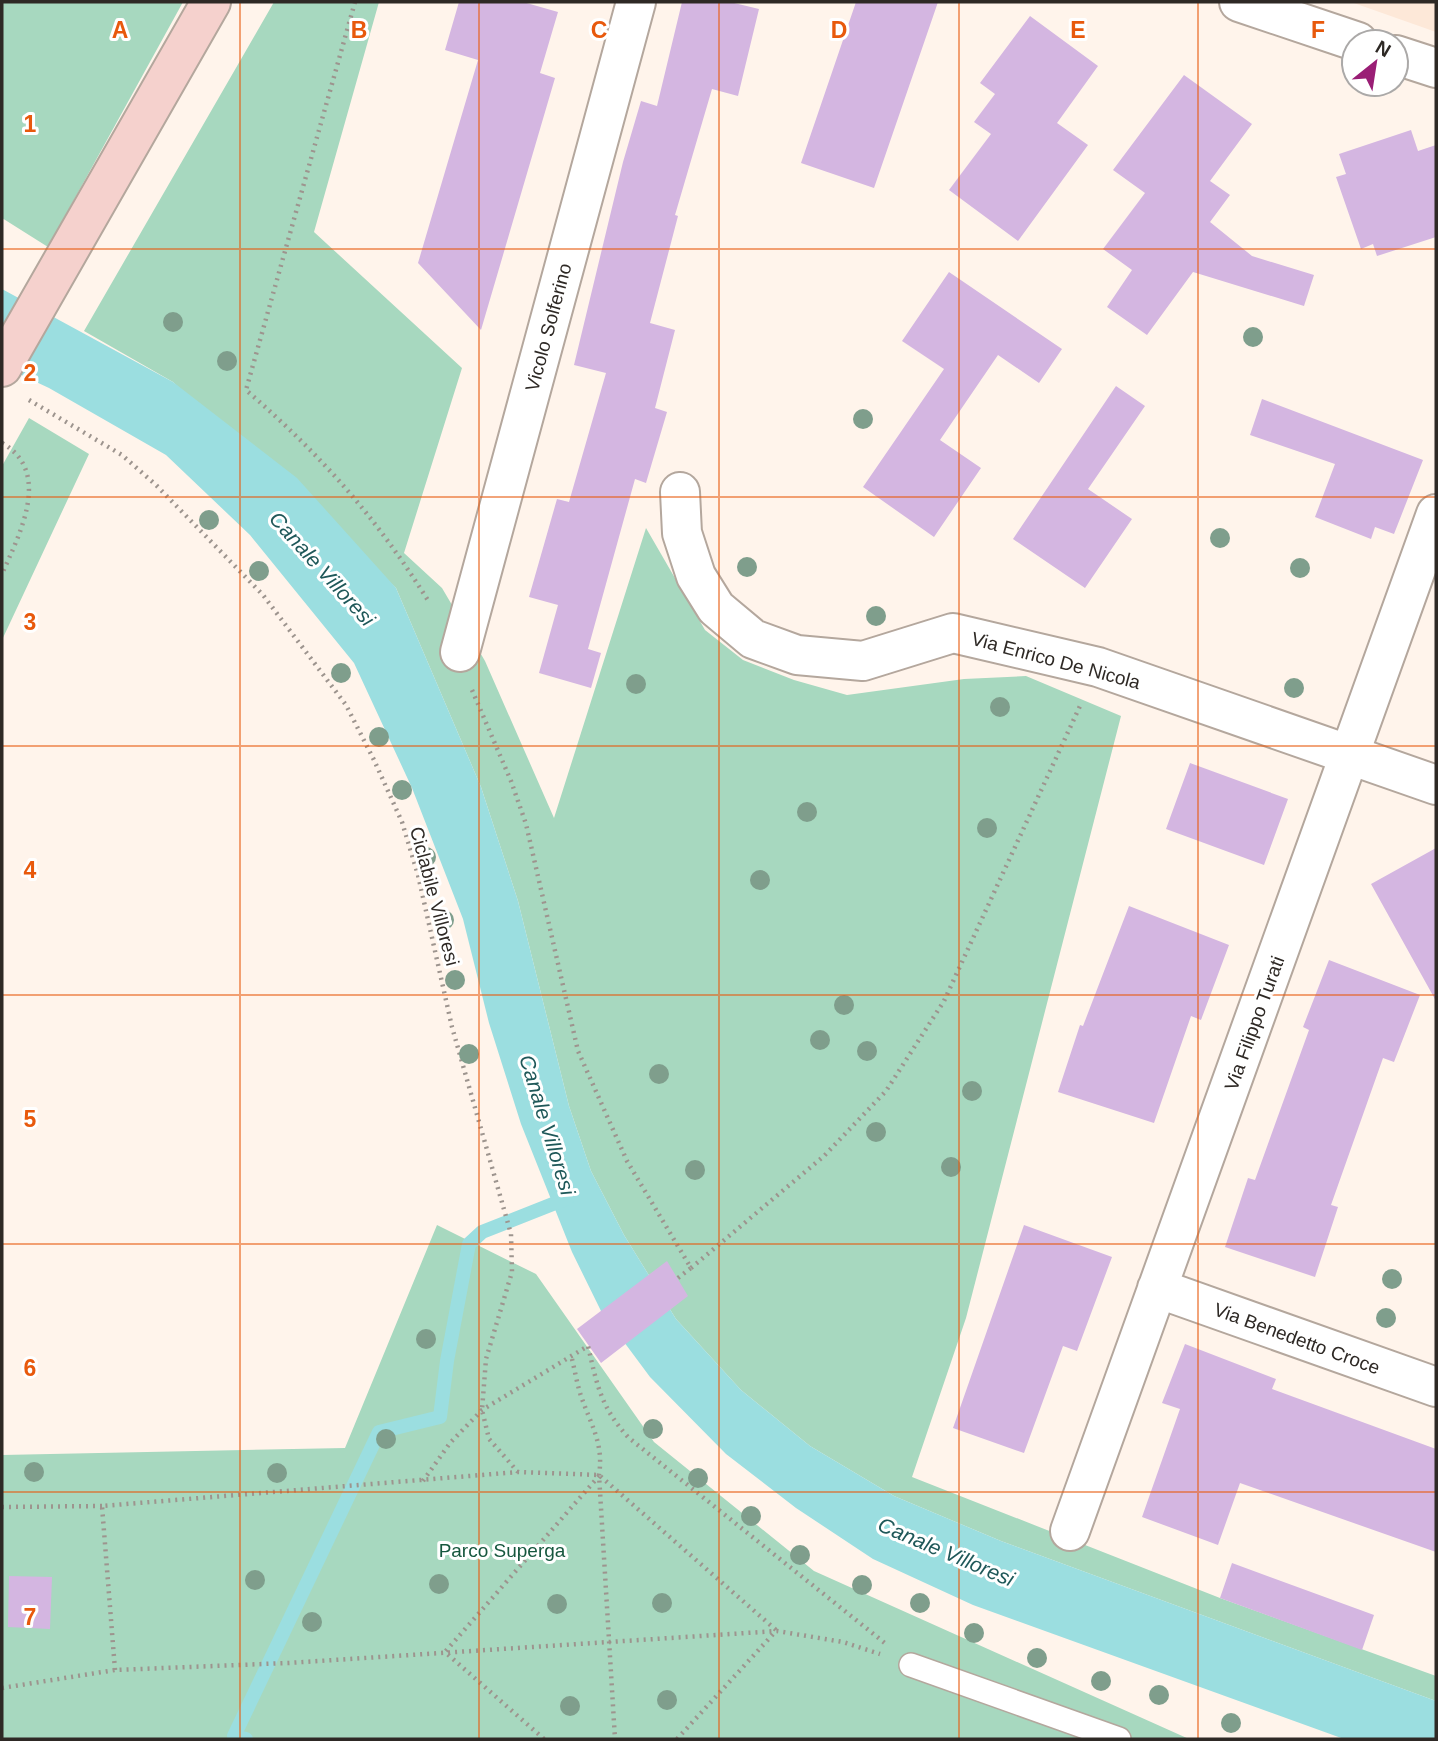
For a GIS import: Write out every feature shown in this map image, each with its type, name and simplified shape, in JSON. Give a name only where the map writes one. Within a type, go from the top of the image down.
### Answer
[{"type":"main road","points":[[2,367],[211,2]]},
{"type":"street","name":"Vicolo Solferino","points":[[460,652],[636,2]]},
{"type":"street","points":[[1240,2],[1340,36]]},
{"type":"street","points":[[1410,60],[1436,68]]},
{"type":"street","name":"Via Enrico De Nicola","points":[[680,492],[682,533],[696,576],[716,608],[753,639],[797,654],[863,661],[953,633],[1098,667],[1436,785]]},
{"type":"street","name":"Via Filippo Turati","points":[[1070,1531],[1352,754],[1436,514]]},
{"type":"street","name":"Via Benedetto Croce","points":[[1157,1288],[1436,1387]]},
{"type":"lane","points":[[911,1665],[1119,1739]]},
{"type":"path","points":[[355,2],[246,390],[319,457],[392,542],[466,662],[467,678],[512,781],[526,824],[578,1051],[627,1161],[691,1268]]},
{"type":"path","name":"Ciclabile Villoresi","points":[[25,398],[122,455],[156,485],[263,595],[346,705],[402,822],[418,875],[452,1027],[511,1234],[512,1272],[486,1359],[482,1410],[489,1439],[518,1472]]},
{"type":"path","points":[[2,443],[13,449],[30,480],[26,520],[2,574]]},
{"type":"path","points":[[678,1278],[824,1156],[886,1091],[944,1001],[1098,667]]},
{"type":"path","points":[[423,1481],[450,1443],[482,1410],[572,1359],[589,1346],[600,1397],[612,1420],[629,1438],[911,1665]]},
{"type":"path","points":[[572,1359],[580,1395],[597,1432],[603,1456],[599,1475],[615,1739]]},
{"type":"path","points":[[2,1507],[102,1506],[518,1472],[599,1475],[777,1631]]},
{"type":"path","points":[[445,1652],[599,1475]]},
{"type":"path","points":[[102,1506],[115,1670]]},
{"type":"path","points":[[2,1688],[115,1670],[611,1644],[777,1631],[843,1642],[911,1665]]},
{"type":"path","points":[[677,1739],[777,1631]]},
{"type":"path","points":[[445,1652],[544,1739]]},
{"type":"shaded area","points":[[1351,2],[1436,2],[1436,32]]},
{"type":"green space","points":[[2,2],[183,2],[48,247],[2,218]]},
{"type":"green space","points":[[274,2],[379,2],[314,232],[462,368],[404,553],[442,588],[485,661],[554,818],[646,528],[705,630],[743,660],[794,680],[847,695],[964,679],[1026,676],[1121,716],[966,1318],[912,1477],[1220,1598],[1436,1676],[1436,1701],[1001,1541],[894,1496],[810,1446],[741,1390],[676,1319],[624,1235],[591,1171],[569,1106],[518,901],[481,787],[396,588],[173,382],[84,331]]},
{"type":"green space","points":[[29,418],[89,454],[2,640],[2,466]]},
{"type":"green space","name":"Parco Superga","points":[[437,1225],[536,1274],[654,1442],[814,1571],[1189,1739],[2,1739],[2,1455],[345,1448]]},
{"type":"water","name":"Canale Villoresi","points":[[2,289],[173,382],[297,478],[396,588],[481,787],[518,901],[569,1106],[591,1171],[624,1235],[676,1319],[741,1390],[810,1446],[894,1496],[1001,1541],[1436,1701],[1436,1739],[1344,1739],[973,1605],[873,1559],[796,1508],[726,1454],[650,1377],[601,1311],[572,1252],[521,1124],[489,1023],[463,919],[412,788],[354,663],[250,535],[166,455],[49,388],[2,366]]},
{"type":"building","points":[[459,2],[523,2],[558,12],[540,73],[555,78],[481,330],[418,263],[478,60],[445,50]]},
{"type":"building","points":[[682,2],[730,2],[759,9],[738,96],[712,89],[675,215],[678,216],[650,323],[675,330],[655,408],[667,412],[646,483],[635,479],[588,649],[601,653],[591,688],[539,673],[558,605],[529,597],[557,499],[569,502],[606,373],[574,365],[623,162],[641,101],[657,106]]},
{"type":"building","points":[[856,2],[938,2],[874,188],[801,163]]},
{"type":"building","points":[[1030,16],[1098,66],[1057,123],[1088,145],[1018,241],[949,190],[991,134],[974,122],[995,94],[980,83]]},
{"type":"building","points":[[1184,75],[1252,124],[1210,181],[1230,195],[1210,222],[1252,256],[1314,275],[1304,306],[1193,272],[1147,335],[1107,307],[1132,270],[1103,249],[1145,193],[1113,170]]},
{"type":"building","points":[[1411,130],[1418,151],[1436,145],[1436,237],[1377,256],[1373,244],[1361,249],[1336,177],[1346,174],[1339,154]]},
{"type":"building","points":[[949,272],[1062,349],[1039,383],[998,355],[940,440],[981,468],[934,537],[863,487],[944,369],[902,341]]},
{"type":"building","points":[[1116,386],[1145,406],[1088,489],[1132,519],[1085,588],[1013,539]]},
{"type":"building","points":[[1262,399],[1423,460],[1394,534],[1375,527],[1371,539],[1315,517],[1335,464],[1250,435]]},
{"type":"building","points":[[1190,763],[1288,799],[1264,865],[1166,829]]},
{"type":"building","points":[[1436,848],[1436,1001],[1371,884]]},
{"type":"building","points":[[1129,906],[1229,945],[1201,1020],[1191,1016],[1154,1123],[1058,1092],[1080,1025],[1083,1026]]},
{"type":"building","points":[[1329,960],[1420,995],[1394,1062],[1383,1058],[1331,1205],[1338,1207],[1315,1277],[1225,1247],[1248,1178],[1255,1180],[1309,1030],[1303,1027]]},
{"type":"building","points":[[1024,1225],[1112,1257],[1077,1351],[1063,1346],[1024,1453],[953,1428]]},
{"type":"building","points":[[667,1261],[688,1296],[601,1363],[577,1329]]},
{"type":"building","points":[[1185,1344],[1276,1379],[1272,1389],[1436,1449],[1436,1552],[1240,1483],[1218,1545],[1142,1517],[1180,1409],[1162,1403]]},
{"type":"building","points":[[1232,1563],[1374,1615],[1362,1650],[1220,1598]]},
{"type":"building","points":[[9,1576],[52,1577],[50,1629],[8,1627]]},
{"type":"waterway","name":"Canale Villoresi","points":[[246,1739],[234,1736],[379,1432],[440,1417],[447,1361],[469,1244],[482,1232],[568,1198]]}]
